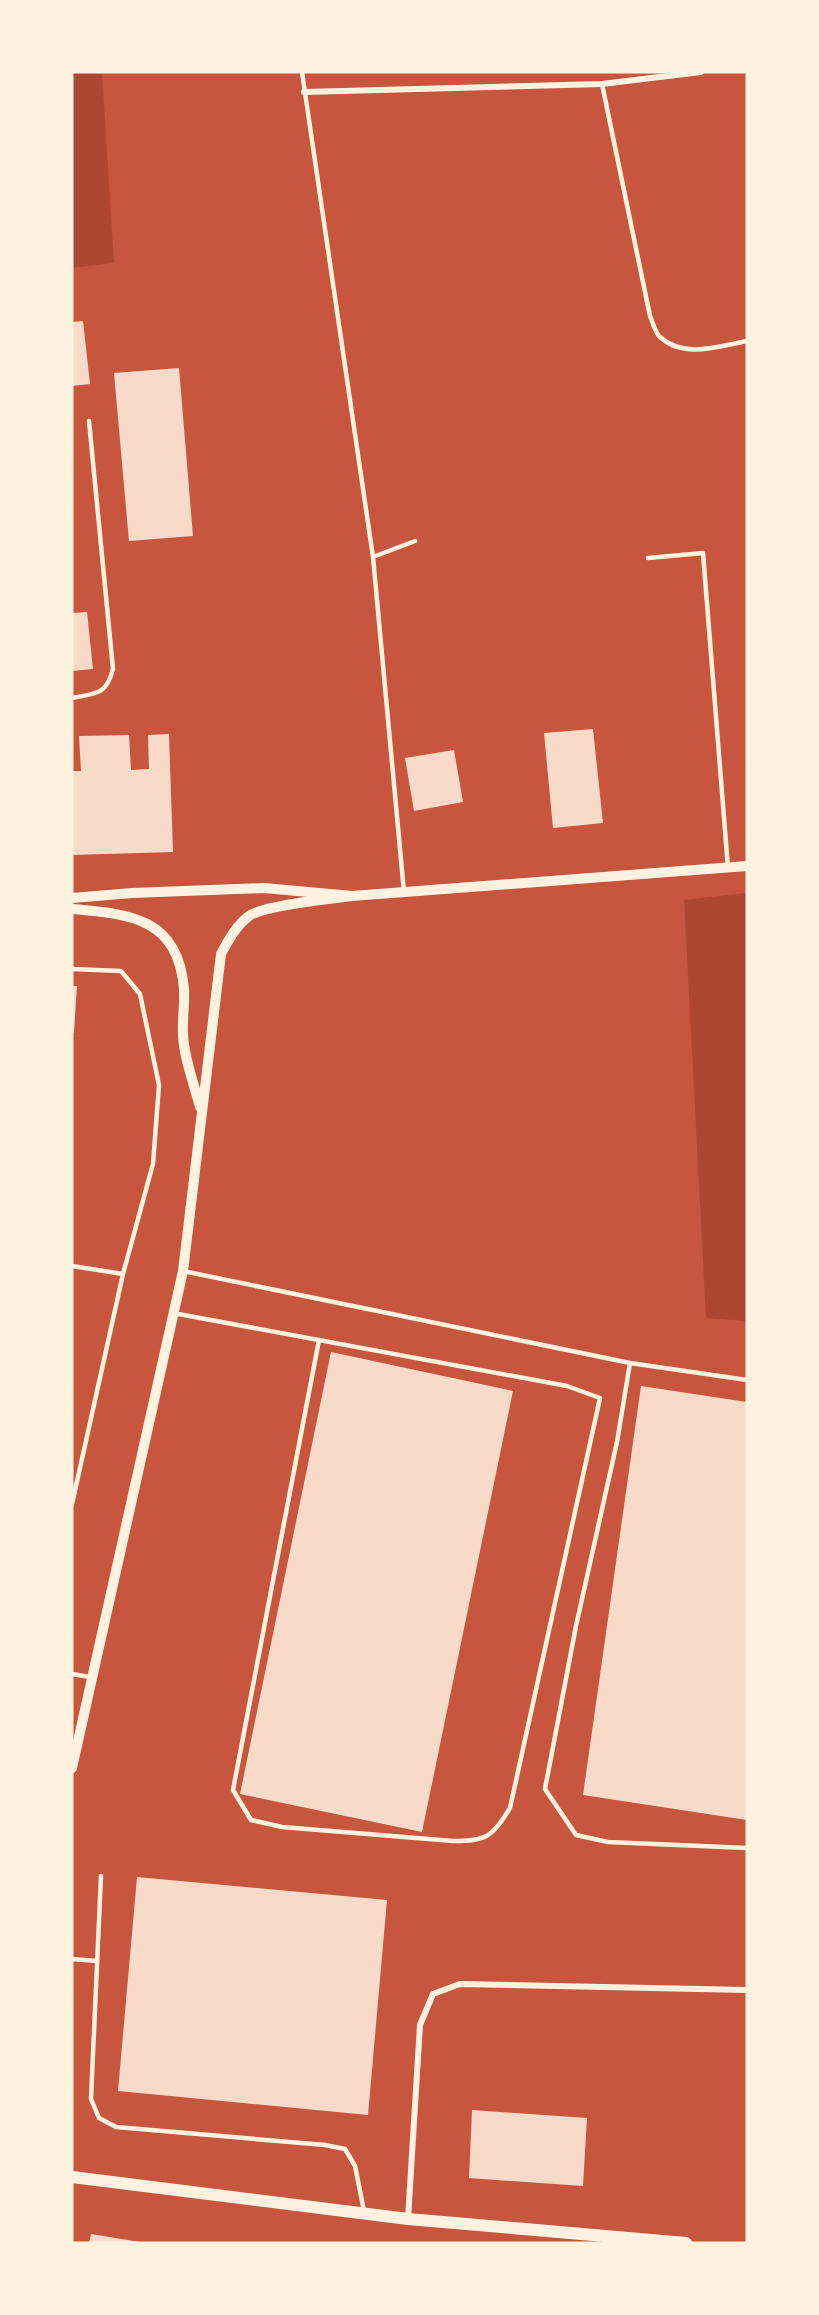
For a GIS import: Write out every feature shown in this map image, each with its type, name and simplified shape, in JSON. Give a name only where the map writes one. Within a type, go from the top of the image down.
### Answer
[{"type":"main road","points":[[72,2177],[408,2219],[686,2243]]},
{"type":"street","points":[[304,92],[602,84],[701,72]]},
{"type":"street","points":[[72,1768],[183,1271],[221,954],[233,931],[251,914],[279,906],[352,896],[747,866]]},
{"type":"street","points":[[72,898],[132,893],[264,888],[352,896]]},
{"type":"street","points":[[72,909],[115,912],[142,919],[160,931],[178,956],[184,989],[183,1037],[201,1113]]},
{"type":"street","points":[[408,2219],[420,2025],[433,1994],[460,1984],[747,1990]]},
{"type":"lane","points":[[302,72],[373,557],[404,892]]},
{"type":"lane","points":[[602,84],[650,316],[658,336],[678,347],[695,350],[747,341]]},
{"type":"lane","points":[[72,698],[97,693],[109,684],[112,669],[89,421]]},
{"type":"lane","points":[[373,557],[415,541]]},
{"type":"lane","points":[[648,558],[703,553],[728,868]]},
{"type":"lane","points":[[72,969],[121,971],[140,994],[159,1084],[153,1164],[123,1274],[72,1504]]},
{"type":"lane","points":[[72,1266],[123,1274]]},
{"type":"lane","points":[[183,1271],[630,1363],[747,1380]]},
{"type":"lane","points":[[173,1313],[319,1340],[567,1386],[600,1398],[510,1808],[496,1831],[476,1841],[282,1827],[251,1820],[233,1790],[319,1340]]},
{"type":"lane","points":[[630,1363],[545,1789],[576,1835],[608,1842],[747,1848]]},
{"type":"lane","points":[[72,1674],[93,1678]]},
{"type":"lane","points":[[101,1876],[91,2099],[99,2118],[116,2127],[325,2145],[345,2149],[355,2166],[364,2213]]},
{"type":"lane","points":[[72,1959],[97,1961]]},
{"type":"shaded area","points":[[72,72],[102,72],[114,263],[72,268]]},
{"type":"shaded area","points":[[747,893],[747,1321],[706,1318],[684,900]]},
{"type":"building","points":[[83,321],[90,384],[72,386],[72,322]]},
{"type":"building","points":[[179,368],[193,536],[129,541],[114,373]]},
{"type":"building","points":[[87,612],[93,669],[72,671],[72,613]]},
{"type":"building","points":[[593,729],[603,823],[553,828],[544,733]]},
{"type":"building","points":[[169,734],[173,852],[72,855],[72,771],[81,771],[79,736],[129,735],[131,770],[149,769],[148,735]]},
{"type":"building","points":[[454,750],[463,802],[414,811],[405,758]]},
{"type":"building","points":[[72,986],[77,986],[74,1033],[72,1033]]},
{"type":"building","points":[[331,1352],[513,1391],[422,1832],[240,1794]]},
{"type":"building","points":[[641,1386],[747,1402],[747,1820],[583,1795]]},
{"type":"building","points":[[137,1877],[387,1900],[368,2115],[118,2091]]},
{"type":"building","points":[[472,2110],[587,2118],[583,2186],[469,2178]]},
{"type":"building","points":[[91,2234],[140,2242],[140,2243],[89,2243]]}]
